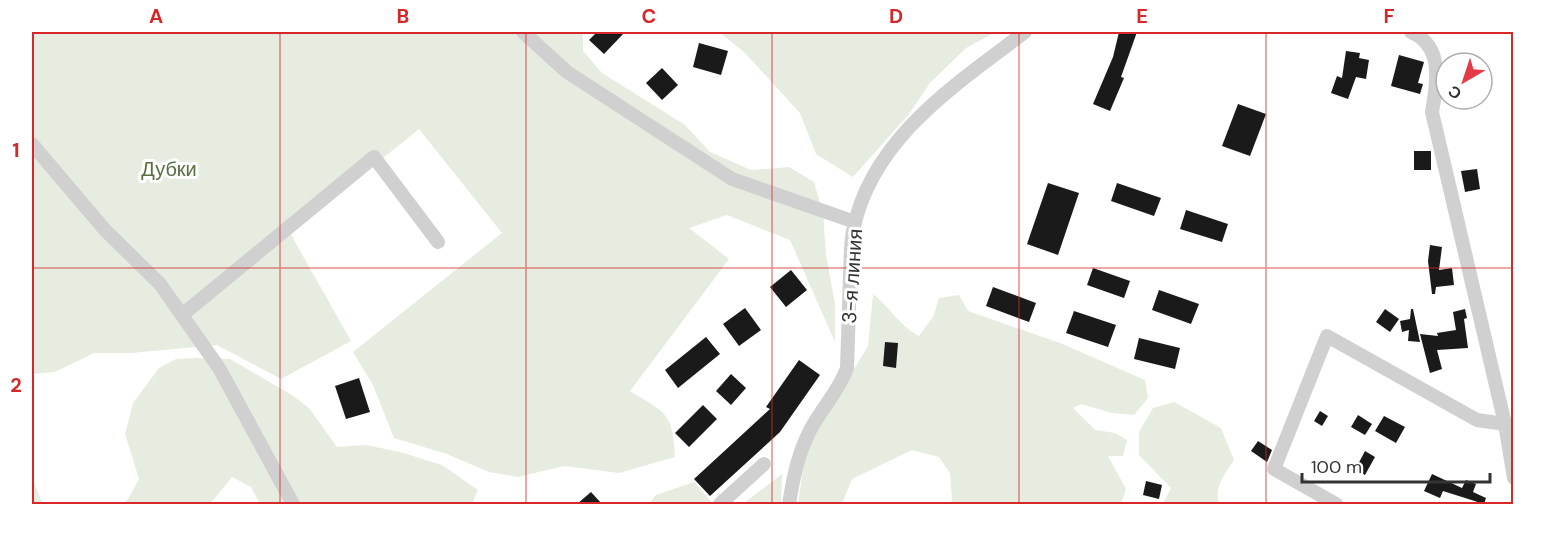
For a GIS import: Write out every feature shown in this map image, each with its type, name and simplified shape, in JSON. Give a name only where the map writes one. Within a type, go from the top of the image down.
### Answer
[{"type":"street","points":[[523,32],[567,72],[732,178],[855,222]]},
{"type":"street","name":"3-я линия","points":[[789,504],[795,464],[804,440],[842,382],[847,368],[852,232],[868,181],[901,136],[944,94],[1025,32]]},
{"type":"street","points":[[1411,32],[1422,36],[1434,54],[1438,80],[1432,112],[1505,424],[1514,478]]},
{"type":"street","points":[[32,144],[105,230],[160,284],[219,368],[293,504]]},
{"type":"street","points":[[182,315],[374,157],[438,242]]},
{"type":"street","points":[[1336,504],[1274,469],[1327,336],[1477,420],[1505,424]]},
{"type":"street","points":[[720,504],[764,465]]},
{"type":"green space","name":"Дубки","points":[[32,32],[583,32],[583,51],[602,73],[685,125],[710,152],[751,170],[789,167],[814,182],[823,213],[826,255],[835,304],[835,342],[790,240],[727,215],[689,228],[729,259],[630,391],[652,404],[665,416],[672,431],[675,457],[619,473],[564,466],[518,477],[489,472],[447,454],[394,438],[373,385],[353,352],[502,233],[419,129],[290,233],[351,341],[281,379],[217,345],[131,353],[94,353],[55,372],[32,374]]},
{"type":"green space","points":[[719,32],[996,32],[966,48],[930,83],[909,114],[853,177],[816,154],[800,113],[744,52]]},
{"type":"green space","points":[[873,294],[906,327],[919,336],[933,317],[939,298],[959,295],[968,311],[1060,343],[1145,380],[1148,398],[1134,415],[1112,413],[1081,404],[1073,408],[1095,430],[1115,433],[1127,440],[1123,456],[1108,456],[1126,489],[1121,504],[949,504],[952,500],[950,473],[939,457],[912,450],[852,479],[842,504],[798,504],[806,448],[868,346]]},
{"type":"green space","points":[[176,359],[230,359],[292,395],[309,408],[337,447],[366,445],[400,452],[442,465],[478,490],[472,504],[260,504],[251,487],[232,477],[210,504],[122,504],[128,499],[139,479],[125,434],[133,403],[159,368]]},
{"type":"green space","points":[[1174,402],[1221,428],[1234,460],[1219,487],[1220,504],[1163,504],[1171,488],[1139,455],[1139,432],[1153,408]]},
{"type":"green space","points":[[782,474],[781,504],[743,504]]},
{"type":"green space","points":[[32,477],[43,504],[32,504]]},
{"type":"green space","points":[[694,482],[713,504],[649,504],[656,495]]},
{"type":"building","points":[[597,32],[625,32],[604,54],[589,40]]},
{"type":"building","points":[[1119,32],[1137,32],[1121,77],[1124,78],[1110,111],[1093,104],[1113,57]]},
{"type":"building","points":[[699,43],[728,51],[721,75],[693,67]]},
{"type":"building","points":[[1346,51],[1360,53],[1359,58],[1369,60],[1366,79],[1356,77],[1348,99],[1331,93],[1337,76],[1342,78]]},
{"type":"building","points":[[1399,55],[1424,62],[1418,83],[1423,84],[1420,94],[1391,86]]},
{"type":"building","points":[[662,68],[678,85],[662,100],[646,83]]},
{"type":"building","points":[[1238,104],[1266,114],[1250,156],[1222,146]]},
{"type":"building","points":[[1414,151],[1431,151],[1431,170],[1414,170]]},
{"type":"building","points":[[1477,169],[1480,189],[1465,192],[1461,171]]},
{"type":"building","points":[[1048,183],[1079,193],[1058,255],[1027,244]]},
{"type":"building","points":[[1117,183],[1161,198],[1154,216],[1111,201]]},
{"type":"building","points":[[1186,210],[1228,224],[1222,242],[1180,229]]},
{"type":"building","points":[[1430,245],[1442,247],[1439,270],[1452,268],[1454,285],[1436,287],[1435,294],[1432,294],[1428,261]]},
{"type":"building","points":[[1093,268],[1130,281],[1124,298],[1087,285]]},
{"type":"building","points":[[791,270],[807,290],[786,307],[770,287]]},
{"type":"building","points":[[993,287],[1036,303],[1029,322],[986,306]]},
{"type":"building","points":[[1159,290],[1199,304],[1191,324],[1152,310]]},
{"type":"building","points":[[745,308],[761,330],[739,346],[723,324]]},
{"type":"building","points":[[1385,309],[1399,319],[1390,332],[1376,322]]},
{"type":"building","points":[[1411,309],[1413,309],[1420,342],[1408,341],[1409,330],[1402,332],[1400,321],[1410,319]]},
{"type":"building","points":[[1465,309],[1468,348],[1437,350],[1442,369],[1430,373],[1420,334],[1438,336],[1437,333],[1456,330],[1453,312]]},
{"type":"building","points":[[1074,311],[1116,325],[1108,347],[1066,333]]},
{"type":"building","points":[[706,337],[720,354],[678,388],[665,370]]},
{"type":"building","points":[[1139,338],[1180,348],[1175,369],[1134,359]]},
{"type":"building","points":[[885,342],[898,343],[896,368],[883,366]]},
{"type":"building","points":[[799,360],[820,375],[780,432],[710,496],[694,479],[770,409],[766,407]]},
{"type":"building","points":[[731,374],[746,388],[731,405],[716,391]]},
{"type":"building","points":[[359,378],[370,412],[346,419],[335,386]]},
{"type":"building","points":[[703,405],[717,419],[689,447],[675,433]]},
{"type":"building","points":[[1320,411],[1328,416],[1322,426],[1314,421]]},
{"type":"building","points":[[1358,415],[1372,424],[1365,435],[1351,427]]},
{"type":"building","points":[[1384,416],[1405,427],[1396,443],[1375,431]]},
{"type":"building","points":[[1258,441],[1272,450],[1267,462],[1251,451]]},
{"type":"building","points":[[1365,451],[1375,457],[1365,475],[1355,470]]},
{"type":"building","points":[[1432,474],[1462,488],[1466,480],[1476,484],[1473,492],[1486,498],[1484,504],[1443,491],[1440,498],[1424,491]]},
{"type":"building","points":[[1146,481],[1162,485],[1159,499],[1143,495]]},
{"type":"building","points":[[591,492],[602,504],[577,504]]}]
